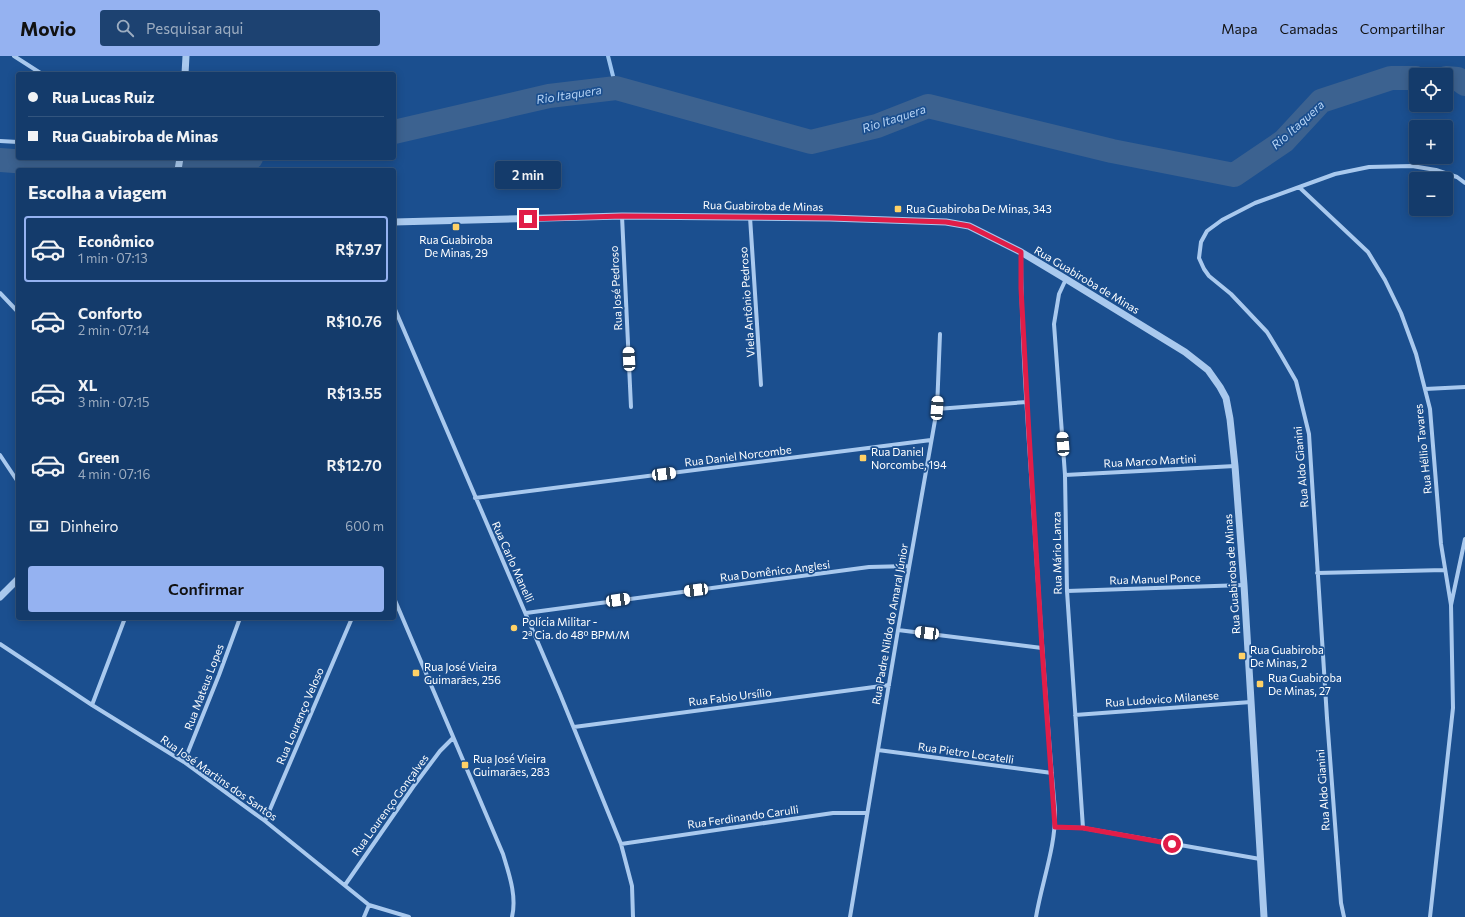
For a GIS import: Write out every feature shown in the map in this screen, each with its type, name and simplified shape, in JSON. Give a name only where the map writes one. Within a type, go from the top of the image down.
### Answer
[{"type":"street","points":[[14,56],[39,72]]},
{"type":"street","points":[[185,72],[186,56]]},
{"type":"street","points":[[0,141],[16,142]]},
{"type":"street","name":"Rua Aldo Gianini","points":[[1344,917],[1341,903],[1309,434],[1296,381],[1267,332],[1231,294],[1209,276],[1204,269],[1200,258],[1201,242],[1207,231],[1222,220],[1254,203],[1336,174],[1369,167],[1412,166],[1443,172],[1457,177],[1465,183]]},
{"type":"street","name":"Rua Héllio Tavares","points":[[1300,187],[1368,252],[1385,280],[1401,313],[1416,354],[1430,409],[1442,544],[1451,606]]},
{"type":"street","name":"Rua Guabiroba de Minas","points":[[396,222],[622,216],[750,217],[946,222],[969,226],[1021,252],[1066,279],[1185,352],[1208,370],[1226,398],[1230,419],[1235,466],[1244,586],[1264,917]]},
{"type":"street","name":"Rua José Pedroso","points":[[622,216],[631,407]]},
{"type":"street","name":"Viela Antônio Pedroso","points":[[750,217],[761,385]]},
{"type":"street","name":"Rua Mário Lanza","points":[[1021,252],[1021,288],[1027,402],[1042,648],[1055,827],[1049,863],[1036,917]]},
{"type":"street","name":"Rua Mário Lanza","points":[[1066,279],[1059,294],[1054,324],[1065,474],[1067,591],[1083,828]]},
{"type":"street","points":[[0,293],[16,310]]},
{"type":"street","name":"Rua Carlo Manelli","points":[[396,312],[574,727],[621,844],[632,886],[633,917]]},
{"type":"street","name":"Rua Padre Nildo do Amaral Júnior","points":[[850,917],[937,408],[940,371],[940,334]]},
{"type":"street","points":[[1425,389],[1465,387]]},
{"type":"street","points":[[937,408],[1027,402]]},
{"type":"street","name":"Rua Daniel Norcombe","points":[[475,498],[931,440]]},
{"type":"street","points":[[0,455],[16,479]]},
{"type":"street","name":"Rua Marco Martini","points":[[1065,474],[1235,466]]},
{"type":"street","points":[[1430,917],[1453,708],[1451,606],[1465,539]]},
{"type":"street","name":"Rua Domênico Anglesi","points":[[526,614],[869,567],[909,566]]},
{"type":"street","points":[[1318,573],[1445,570]]},
{"type":"street","points":[[0,597],[3,592],[16,581]]},
{"type":"street","name":"Rua Manuel Ponce","points":[[1067,591],[1244,586]]},
{"type":"street","points":[[396,603],[503,854],[511,880],[514,908],[512,917]]},
{"type":"street","points":[[92,705],[125,620]]},
{"type":"street","name":"Rua Mateus Lopes","points":[[184,762],[239,620]]},
{"type":"street","name":"Rua Lourenço Veloso","points":[[265,821],[351,620]]},
{"type":"street","points":[[898,630],[1042,648]]},
{"type":"street","name":"Rua José Martins dos Santos","points":[[0,644],[92,705],[184,762],[265,821],[368,904]]},
{"type":"street","name":"Rua Fabio Ursílio","points":[[574,727],[889,685]]},
{"type":"street","name":"Rua Ludovico Milanese","points":[[1075,715],[1251,702]]},
{"type":"street","name":"Rua Lourenço Gonçalves","points":[[344,885],[413,787],[440,751],[454,738]]},
{"type":"street","name":"Rua Pietro Locatelli","points":[[878,750],[1052,773]]},
{"type":"street","name":"Rua Ferdinando Carulli","points":[[621,844],[833,813],[867,813]]},
{"type":"street","points":[[1055,827],[1083,828],[1260,859]]},
{"type":"street","points":[[364,917],[368,904],[409,917]]},
{"type":"waterway","points":[[608,56],[616,88]]},
{"type":"waterway","name":"Rio Itaquera","points":[[396,132],[549,96],[616,88],[811,142],[877,126],[928,106],[1112,151],[1234,175],[1284,141],[1321,101],[1391,78],[1409,78]]},
{"type":"waterway","name":"Rio Itaquera","points":[[1453,79],[1458,79],[1465,84]]},
{"type":"waterway","name":"Rio Itaquera","points":[[0,160],[106,168]]},
{"type":"waterway","name":"Rio Itaquera","points":[[152,168],[231,160]]},
{"type":"place","name":"Rua Guabiroba De Minas, 343","points":[[898,209]]},
{"type":"place","name":"Rua Guabiroba De Minas, 29","points":[[456,227]]},
{"type":"place","name":"Rua Daniel Norcombe, 194","points":[[863,458]]},
{"type":"place","name":"Polícia Militar - 2ª Cia. do 48º BPM/M","points":[[514,628]]},
{"type":"place","name":"Rua Guabiroba De Minas, 2","points":[[1242,656]]},
{"type":"place","name":"Rua José Vieira Guimarães, 256","points":[[416,673]]},
{"type":"place","name":"Rua Guabiroba De Minas, 27","points":[[1260,684]]},
{"type":"place","name":"Rua José Vieira Guimarães, 283","points":[[465,765]]},
{"type":"route","points":[[528,219],[622,216],[830,218],[946,222],[969,226],[990,238],[1021,252],[1021,288],[1028,417],[1042,648],[1046,686],[1055,827],[1083,828],[1172,844]]}]
